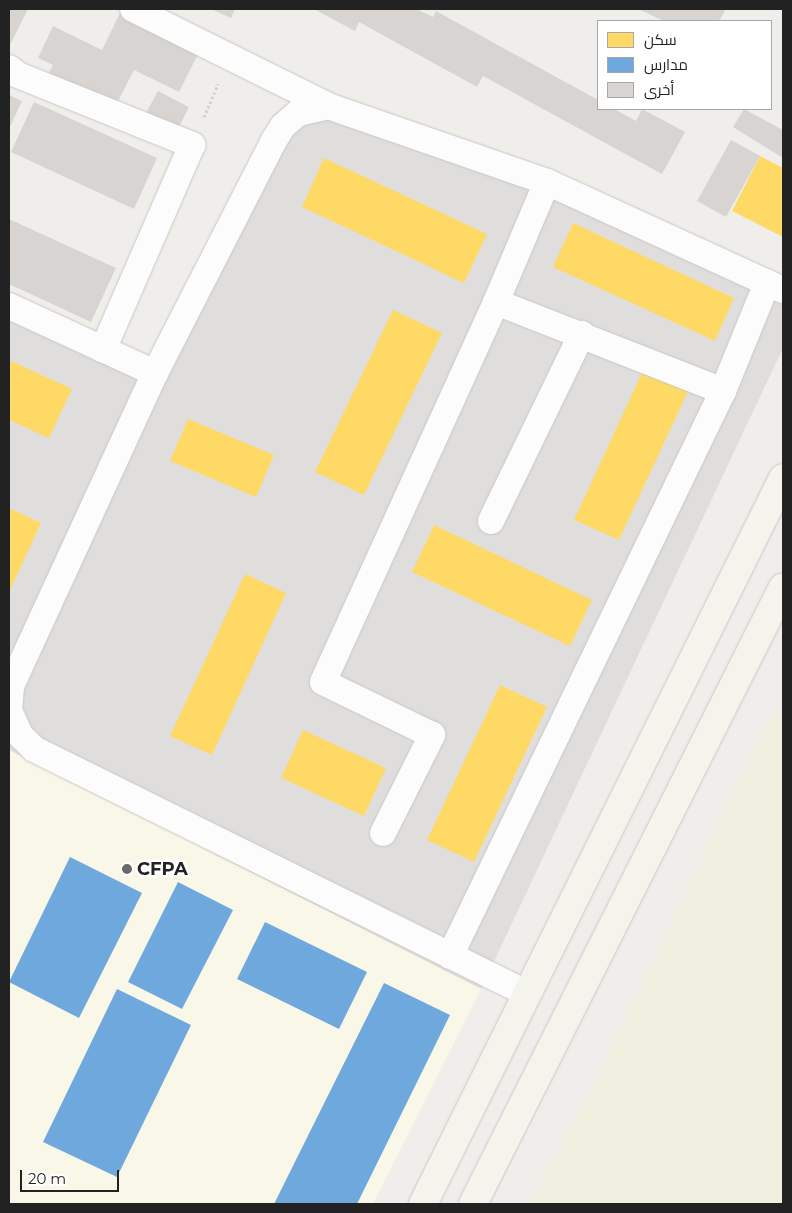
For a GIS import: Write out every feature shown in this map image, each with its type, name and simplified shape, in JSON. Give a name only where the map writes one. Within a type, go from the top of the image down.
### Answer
[{"type":"main road","points":[[423,1204],[783,478]]},
{"type":"main road","points":[[473,1204],[783,587]]},
{"type":"street","points":[[133,9],[328,106],[546,182],[775,287],[722,391],[450,956]]},
{"type":"street","points":[[9,68],[18,75],[192,145],[103,350]]},
{"type":"street","points":[[328,106],[298,113],[283,126],[273,142],[155,373],[11,686],[9,710],[20,734],[34,749],[526,993]]},
{"type":"street","points":[[383,833],[432,735],[323,682],[496,302],[546,182]]},
{"type":"street","points":[[496,302],[582,334],[722,391]]},
{"type":"street","points":[[9,306],[155,373]]},
{"type":"street","points":[[491,521],[582,334]]},
{"type":"path","points":[[192,145],[230,57]]},
{"type":"shaded area","points":[[332,93],[783,293],[783,348],[481,989],[9,750],[9,306],[155,373],[273,115],[306,95]]},
{"type":"shaded area","name":"CFPA","points":[[9,750],[481,989],[373,1204],[9,1204]]},
{"type":"green space","points":[[773,711],[783,715],[783,1204],[530,1204],[593,1086]]},
{"type":"building: سكن","points":[[760,156],[783,168],[783,237],[732,211]]},
{"type":"building: سكن","points":[[324,158],[487,234],[464,283],[302,207]]},
{"type":"building: سكن","points":[[573,223],[734,298],[715,341],[553,267]]},
{"type":"building: سكن","points":[[393,310],[442,333],[364,495],[315,472]]},
{"type":"building: سكن","points":[[9,360],[72,389],[49,438],[9,420]]},
{"type":"building: سكن","points":[[646,364],[691,385],[619,540],[574,520]]},
{"type":"building: سكن","points":[[188,419],[274,455],[256,497],[170,461]]},
{"type":"building: سكن","points":[[9,508],[41,523],[9,592]]},
{"type":"building: سكن","points":[[434,525],[592,600],[570,646],[412,572]]},
{"type":"building: سكن","points":[[245,574],[286,593],[212,755],[170,736]]},
{"type":"building: سكن","points":[[500,685],[547,707],[474,862],[427,840]]},
{"type":"building: سكن","points":[[303,730],[386,768],[364,816],[281,778]]},
{"type":"building: مدارس","points":[[70,857],[142,893],[79,1018],[9,982]]},
{"type":"building: مدارس","points":[[178,882],[233,910],[182,1009],[128,982]]},
{"type":"building: مدارس","points":[[265,922],[367,972],[339,1029],[237,979]]},
{"type":"building: مدارس","points":[[384,983],[450,1015],[357,1204],[274,1204]]},
{"type":"building: مدارس","points":[[117,989],[191,1025],[117,1177],[43,1142]]},
{"type":"building: أخرى","points":[[9,9],[28,9],[9,47]]},
{"type":"building: أخرى","points":[[122,9],[201,48],[179,92],[134,70],[111,115],[44,82],[53,65],[38,58],[53,26],[102,50]]},
{"type":"building: أخرى","points":[[211,9],[235,9],[231,18]]},
{"type":"building: أخرى","points":[[314,9],[416,9],[433,17],[436,11],[597,99],[597,110],[616,110],[636,121],[642,110],[644,110],[685,132],[662,174],[483,76],[477,87],[359,22],[355,31]]},
{"type":"building: أخرى","points":[[638,9],[726,9],[720,20],[662,20]]},
{"type":"building: أخرى","points":[[158,91],[189,107],[177,131],[145,115]]},
{"type":"building: أخرى","points":[[9,95],[22,101],[9,129]]},
{"type":"building: أخرى","points":[[34,102],[157,158],[134,209],[11,152]]},
{"type":"building: أخرى","points":[[743,110],[746,110],[783,130],[783,158],[733,127]]},
{"type":"building: أخرى","points":[[731,140],[760,156],[726,217],[697,201]]},
{"type":"building: أخرى","points":[[9,219],[116,268],[91,322],[9,284]]},
{"type":"place","name":"CFPA","points":[[127,869]]}]
